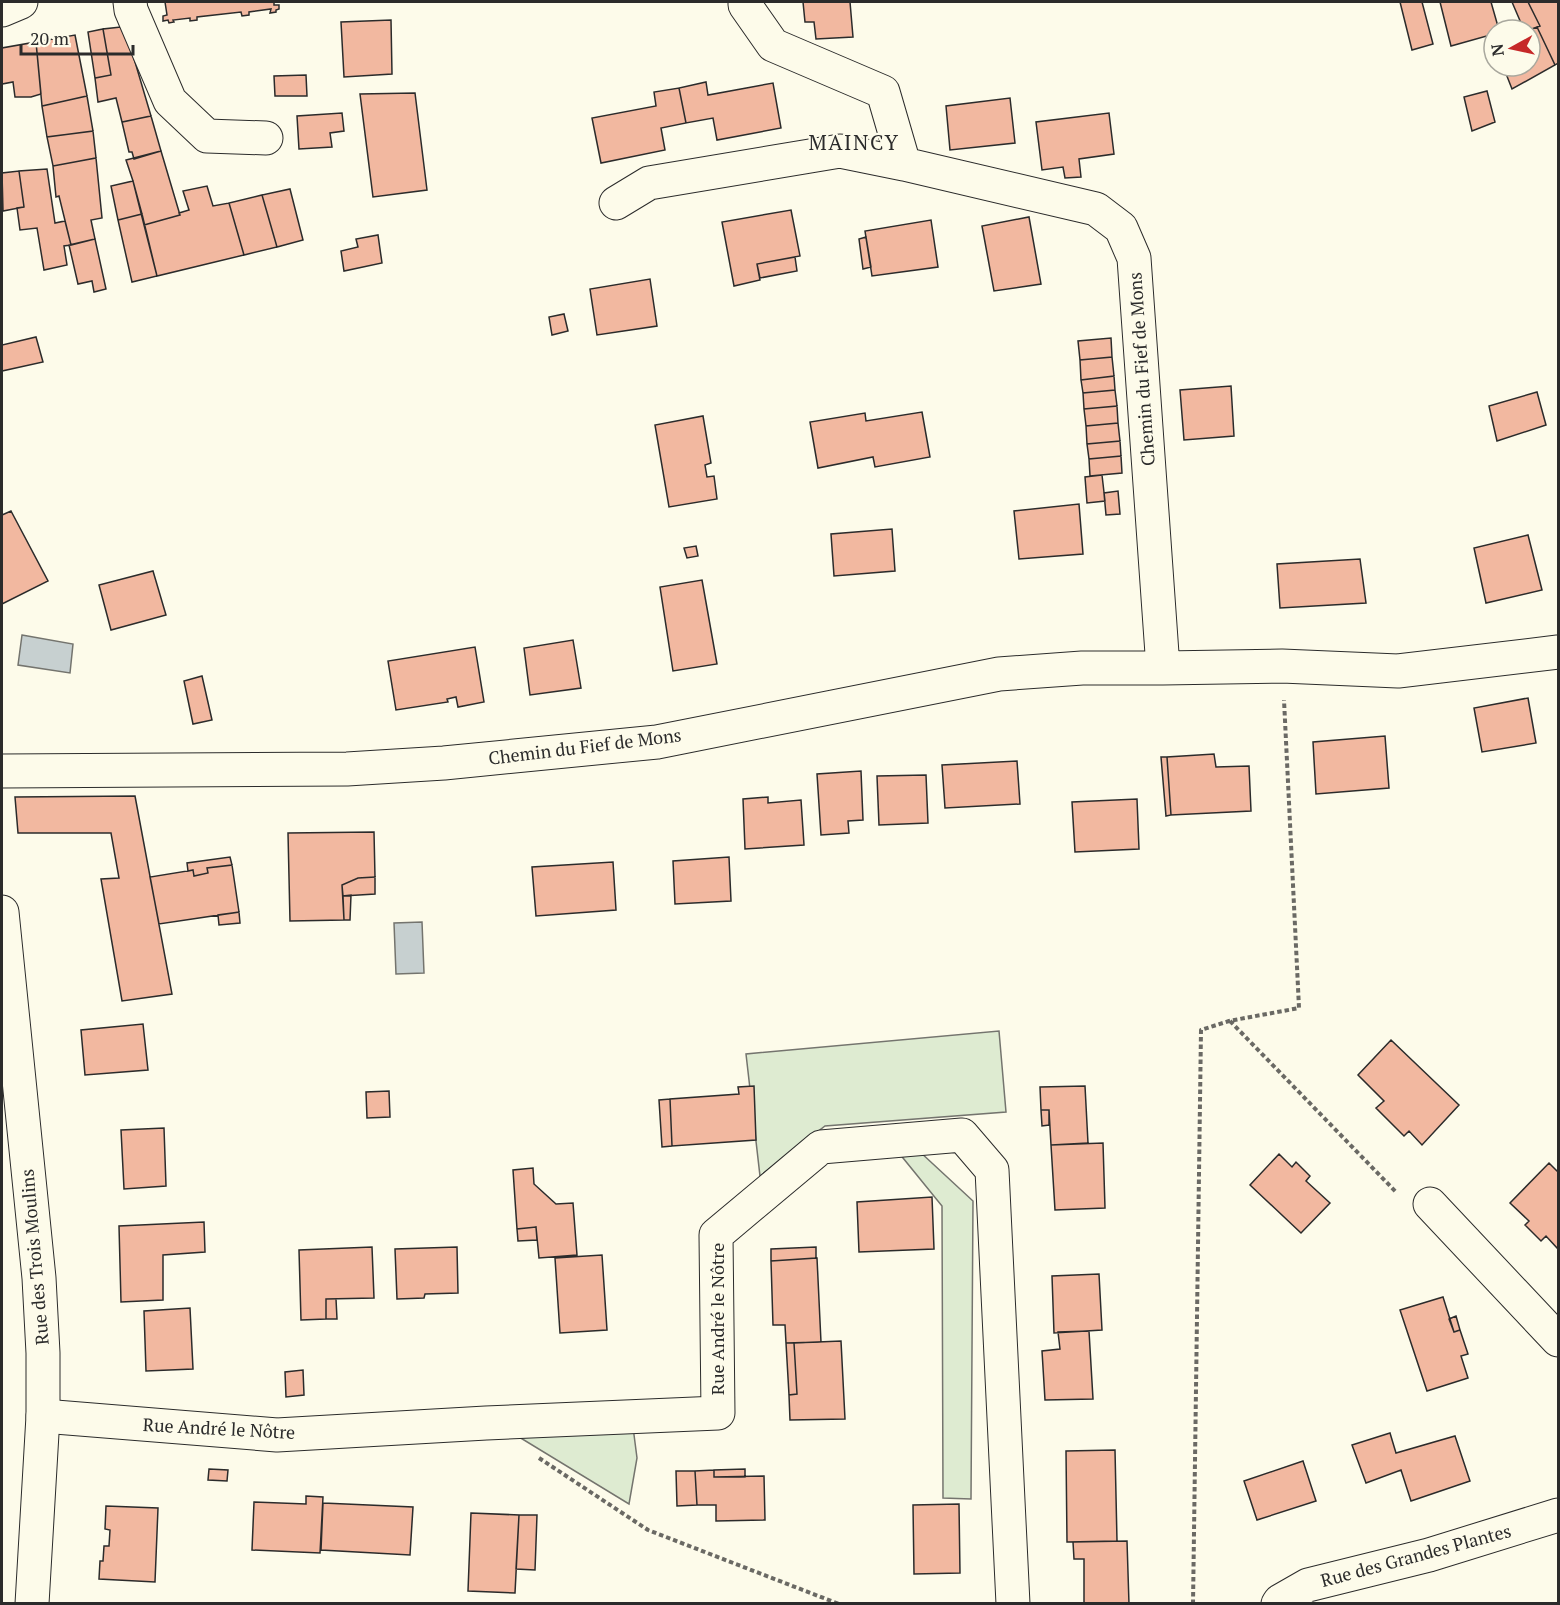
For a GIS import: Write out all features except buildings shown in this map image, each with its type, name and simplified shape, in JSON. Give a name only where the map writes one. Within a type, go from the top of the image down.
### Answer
[{"type":"street","points":[[2,10],[21,2]]},
{"type":"street","points":[[130,2],[131,10],[170,101],[207,136],[266,138]]},
{"type":"street","points":[[745,2],[773,45],[883,92],[904,164]]},
{"type":"street","name":"Chemin du Fief de Mons","points":[[616,203],[649,183],[840,151],[1096,209],[1121,228],[1134,258],[1163,668]]},
{"type":"street","name":"Chemin du Fief de Mons","points":[[2,771],[347,769],[444,763],[657,742],[999,674],[1082,668],[1282,666],[1398,671],[1558,652]]},
{"type":"street","name":"Rue des Trois Moulins","points":[[2,912],[39,1278],[43,1353],[43,1416],[32,1604]]},
{"type":"street","name":"Rue André le Nôtre","points":[[43,1416],[277,1435],[718,1413],[716,1235],[820,1147],[962,1135],[992,1170],[1013,1604]]},
{"type":"street","points":[[1430,1204],[1558,1340]]},
{"type":"street","name":"Rue des Grandes Plantes","points":[[1278,1604],[1308,1585],[1429,1555],[1558,1515]]},
{"type":"path","points":[[1193,1604],[1201,1030],[1229,1021],[1299,1008],[1282,666]]},
{"type":"path","points":[[1229,1021],[1419,1216],[1430,1204]]},
{"type":"path","points":[[534,1455],[648,1530],[838,1604]]},
{"type":"green space","points":[[999,1031],[1006,1112],[825,1126],[760,1176],[746,1054]]},
{"type":"green space","points":[[919,1151],[973,1201],[971,1499],[943,1498],[942,1206],[899,1153]]},
{"type":"green space","points":[[633,1427],[637,1458],[629,1504],[519,1437]]},
{"type":"shaded area","points":[[22,635],[73,644],[70,673],[18,665]]},
{"type":"shaded area","points":[[422,922],[424,973],[396,974],[394,923]]},
{"type":"district","name":"MAINCY","points":[[854,143]]}]
